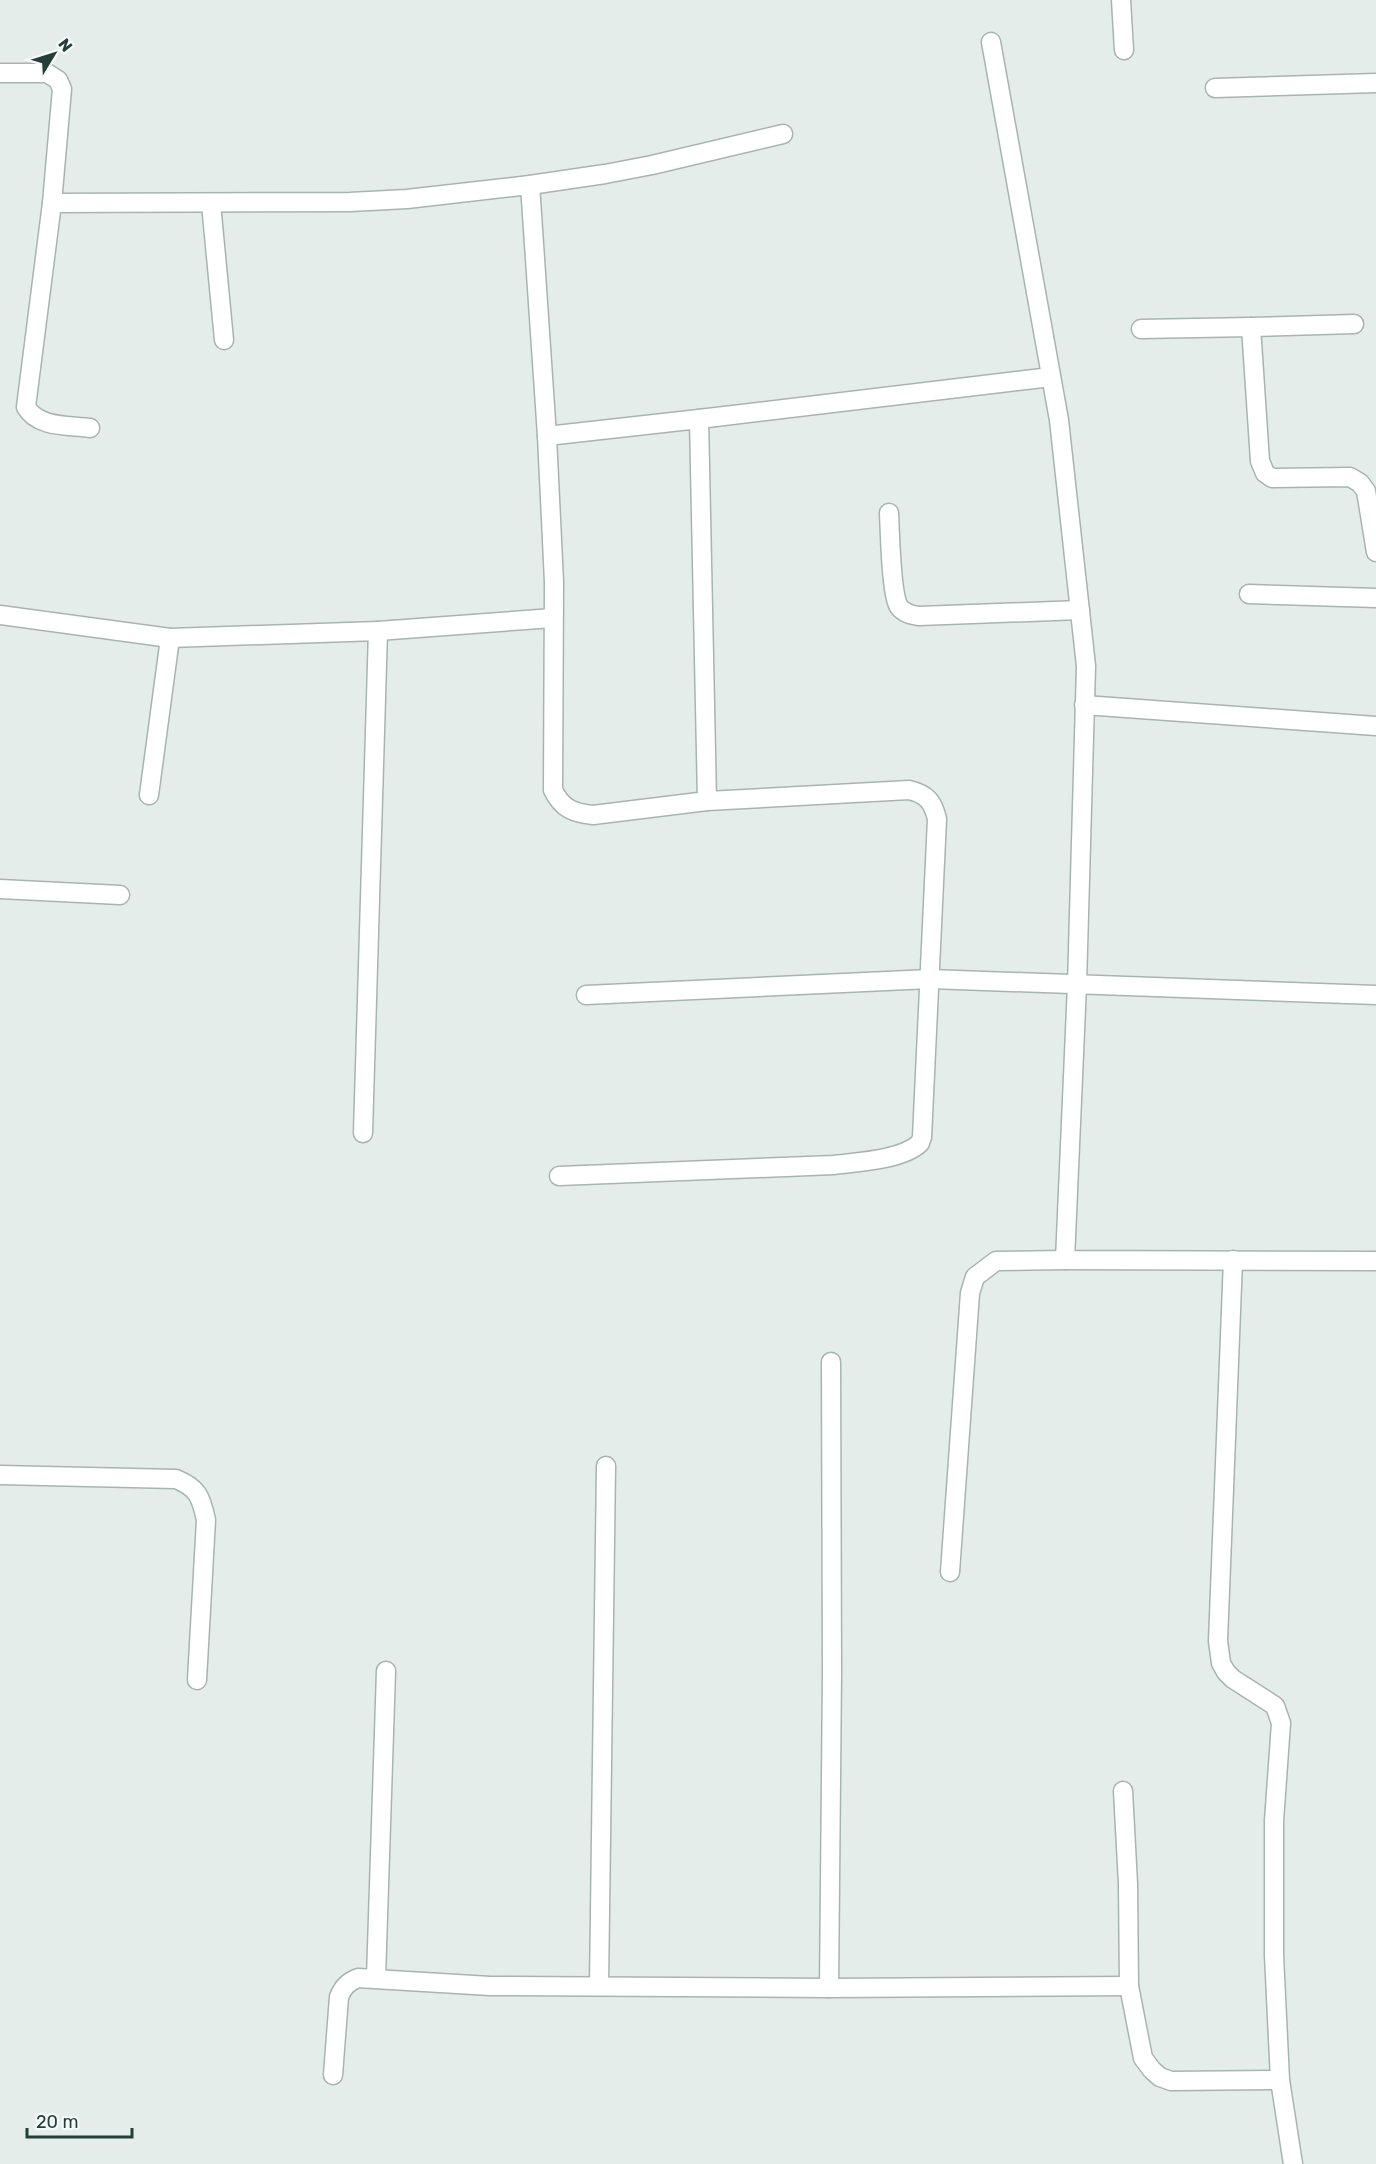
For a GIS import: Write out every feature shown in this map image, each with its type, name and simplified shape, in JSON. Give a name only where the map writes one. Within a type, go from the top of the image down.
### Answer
[{"type":"street","points":[[1121,0],[1124,50]]},
{"type":"street","points":[[991,42],[1059,420],[1086,666],[1077,985],[1065,1260]]},
{"type":"street","points":[[0,73],[47,73],[58,80],[62,89],[52,203],[26,407],[42,422],[90,428]]},
{"type":"street","points":[[1215,88],[1376,83]]},
{"type":"street","points":[[52,203],[211,204],[407,199],[530,185],[652,165],[783,134]]},
{"type":"street","points":[[530,185],[547,436],[554,582],[553,790],[559,802],[578,813],[593,815],[707,801],[909,790],[921,793],[929,800],[934,807],[937,819],[922,1137],[915,1148],[878,1159],[834,1166],[559,1176]]},
{"type":"street","points":[[211,204],[224,340]]},
{"type":"street","points":[[1141,329],[1354,324]]},
{"type":"street","points":[[1251,327],[1260,461],[1264,473],[1272,478],[1350,477],[1360,483],[1366,491],[1376,552]]},
{"type":"street","points":[[547,436],[1051,377]]},
{"type":"street","points":[[699,419],[707,801]]},
{"type":"street","points":[[889,513],[895,590],[898,606],[906,614],[918,616],[1080,610]]},
{"type":"street","points":[[1249,594],[1376,598]]},
{"type":"street","points":[[0,615],[170,638],[378,631],[553,618]]},
{"type":"street","points":[[363,1133],[378,631]]},
{"type":"street","points":[[149,795],[170,638]]},
{"type":"street","points":[[1084,705],[1376,726]]},
{"type":"street","points":[[0,889],[120,895]]},
{"type":"street","points":[[586,995],[930,979],[1376,996]]},
{"type":"street","points":[[1233,1260],[1218,1641],[1221,1663],[1226,1672],[1275,1706],[1281,1724],[1274,1821],[1274,1921],[1280,2080],[1293,2164]]},
{"type":"street","points":[[950,1572],[970,1293],[975,1277],[996,1261],[1376,1261]]},
{"type":"street","points":[[829,1988],[832,1673],[831,1362]]},
{"type":"street","points":[[599,1986],[606,1466]]},
{"type":"street","points":[[0,1475],[176,1479],[189,1485],[198,1493],[206,1520],[197,1680]]},
{"type":"street","points":[[375,1978],[386,1671]]},
{"type":"street","points":[[1123,1791],[1128,1884],[1129,1986],[1143,2058],[1160,2077],[1171,2081],[1280,2080]]},
{"type":"street","points":[[333,2075],[339,1997],[342,1989],[349,1982],[358,1978],[490,1986],[829,1988],[1129,1986]]}]
